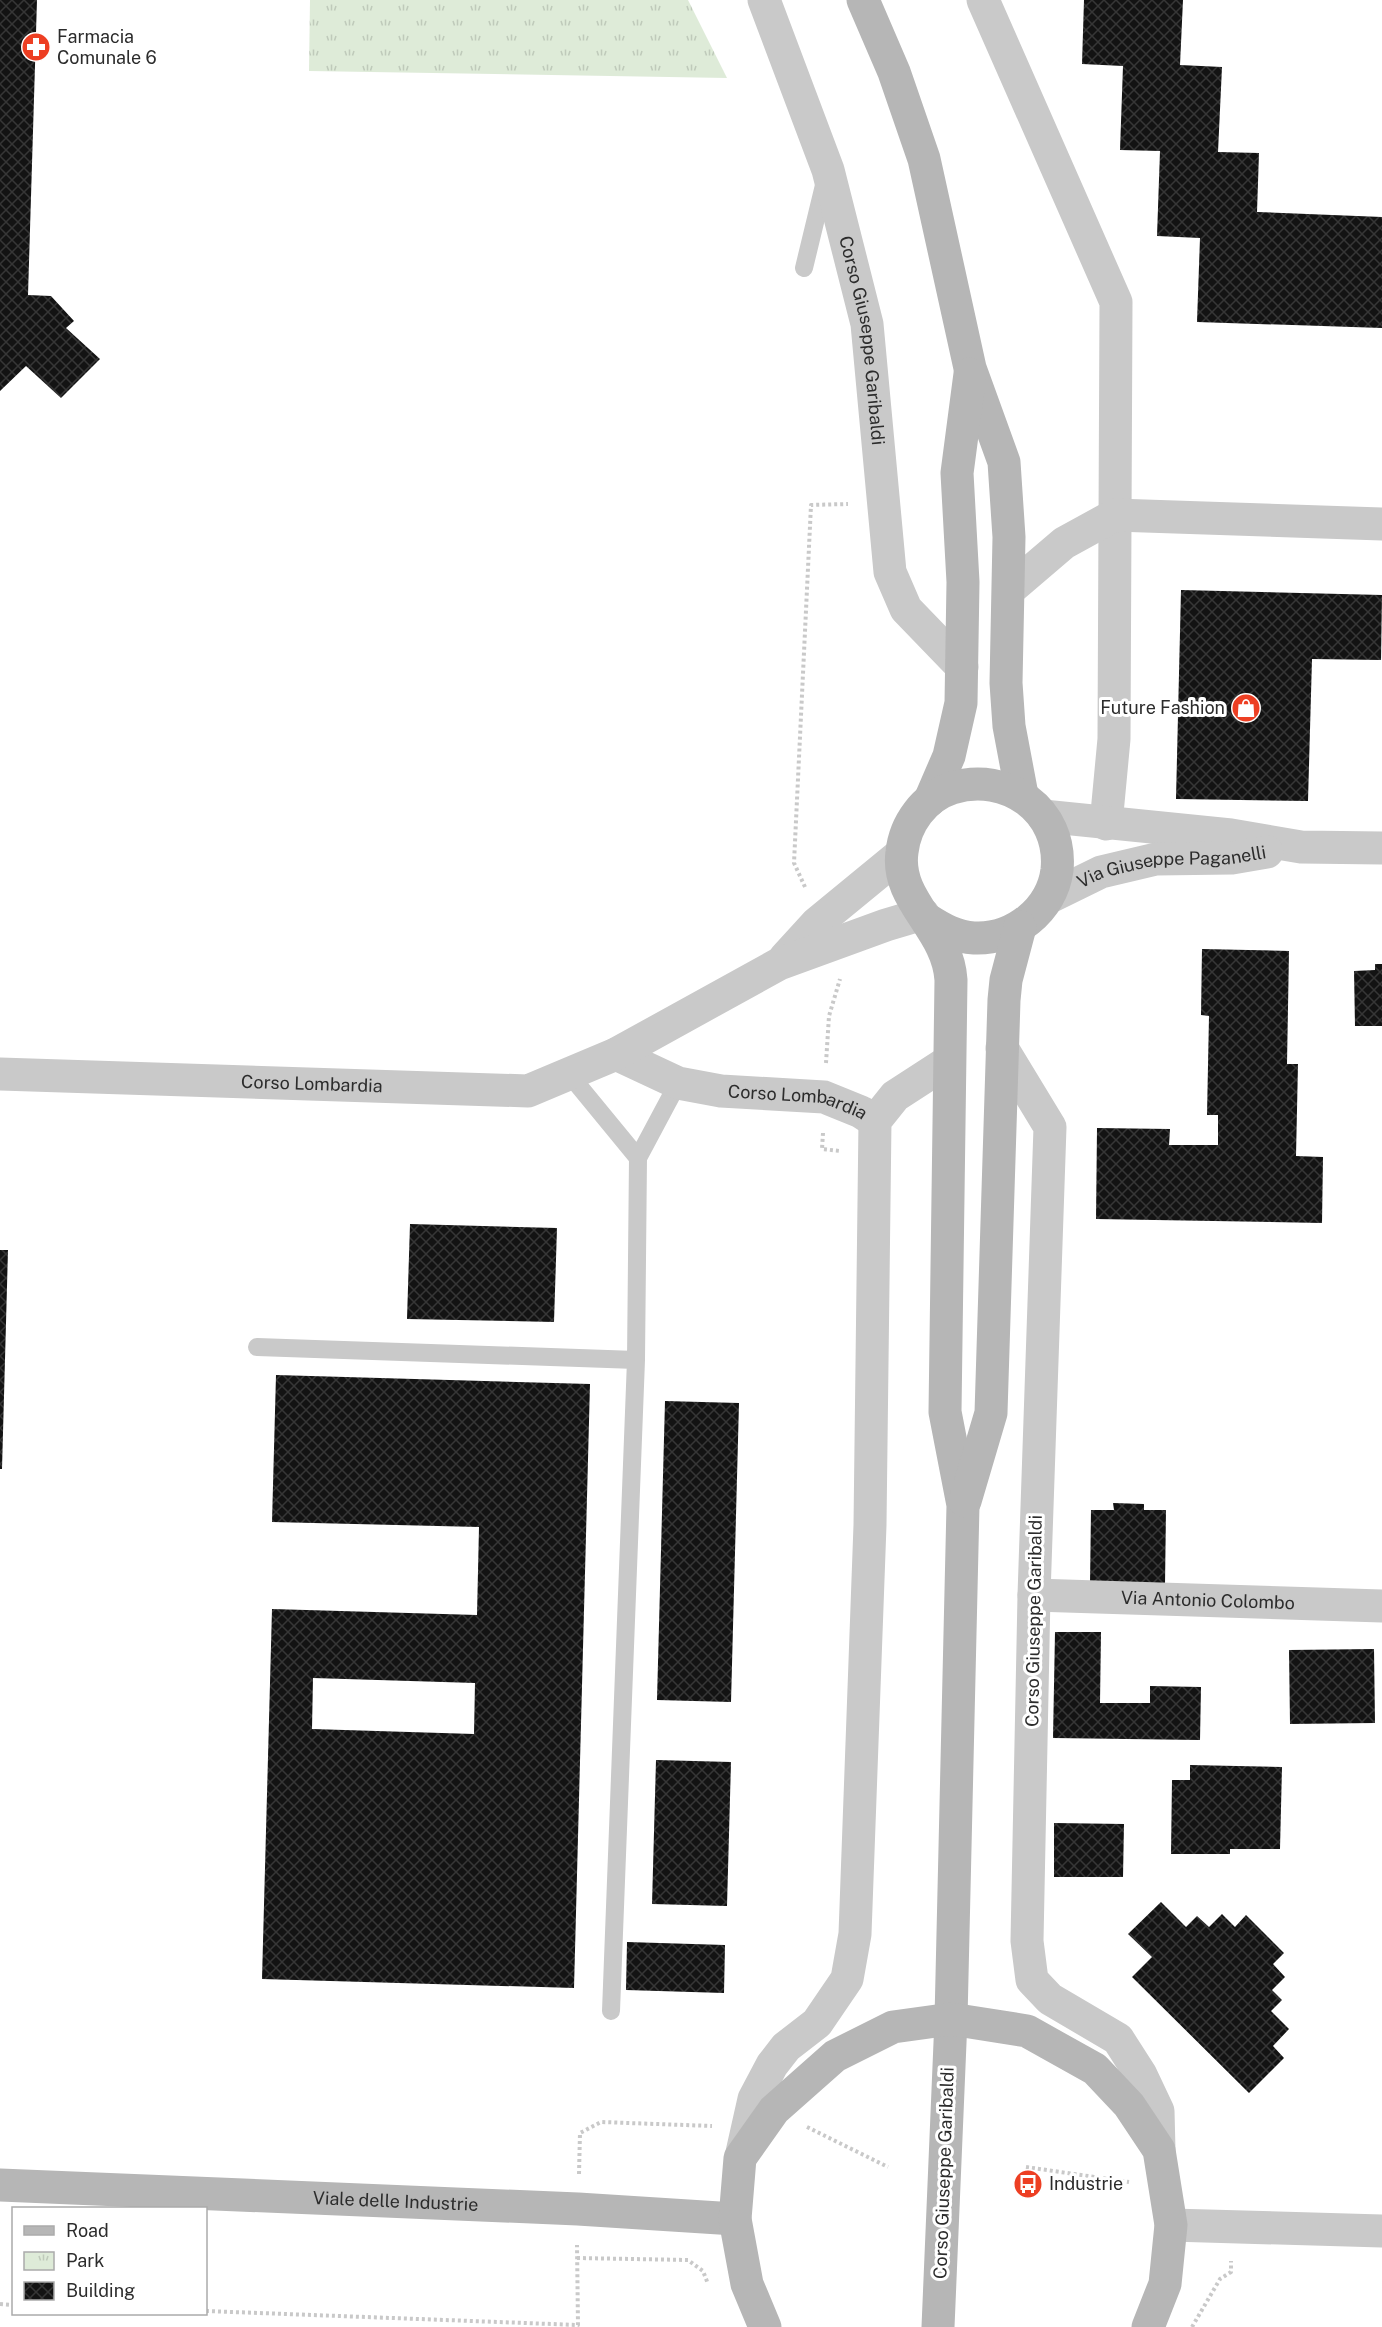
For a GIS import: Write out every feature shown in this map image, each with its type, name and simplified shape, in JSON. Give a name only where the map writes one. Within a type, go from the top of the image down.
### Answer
[{"type":"street","name":"Corso Giuseppe Garibaldi","points":[[764,0],[828,170],[867,324],[890,572],[906,609],[962,667]]},
{"type":"street","name":"Corso Giuseppe Garibaldi","points":[[863,0],[894,72],[924,159],[970,368],[1004,462],[1009,537],[1007,691],[1009,726],[1032,805],[1055,842],[1057,870],[1048,898],[1036,914],[1020,927],[998,937],[973,938],[949,933],[925,917]]},
{"type":"street","points":[[983,0],[1116,302],[1114,739],[1106,824]]},
{"type":"street","name":"Corso Giuseppe Garibaldi","points":[[930,800],[949,756],[957,730],[961,703],[963,582],[957,473],[970,368]]},
{"type":"street","points":[[1009,590],[1064,543],[1115,515],[1382,524]]},
{"type":"street","name":"Corso Giuseppe Garibaldi","points":[[938,2327],[951,2019],[963,1505],[945,1412],[950,963],[925,917],[910,896],[903,876],[901,854],[906,834],[915,815],[930,800],[946,790],[965,784],[985,783],[1004,787],[1032,805]]},
{"type":"street","name":"Via Giuseppe Paganelli","points":[[1032,805],[1106,824],[1231,835],[1301,847],[1382,848]]},
{"type":"street","name":"Via Giuseppe Paganelli","points":[[1048,898],[1101,872],[1156,859],[1232,858],[1301,847]]},
{"type":"street","name":"Corso Lombardia","points":[[779,964],[817,923],[901,854]]},
{"type":"street","name":"Corso Lombardia","points":[[0,1074],[528,1091],[615,1054],[779,964],[886,924],[925,917]]},
{"type":"street","name":"Corso Giuseppe Garibaldi","points":[[963,1505],[991,1413],[1006,980],[1020,927]]},
{"type":"street","name":"Corso Giuseppe Garibaldi","points":[[1002,1048],[1050,1127],[1034,1595],[1027,1941],[1032,1980],[1050,1999],[1118,2039],[1141,2075],[1158,2111],[1159,2151],[1171,2225],[1165,2284],[1148,2327]]},
{"type":"street","name":"Corso Lombardia","points":[[615,1054],[678,1083],[721,1090],[824,1097],[861,1112],[875,1121]]},
{"type":"street","points":[[765,2327],[747,2284],[735,2219],[740,2158],[759,2091],[772,2065],[786,2047],[817,2023],[847,1980],[855,1934],[870,1526],[875,1121],[895,1096],[949,1061]]},
{"type":"street","name":"Via Antonio Colombo","points":[[1034,1595],[1382,1606]]},
{"type":"street","name":"Corso Giuseppe Garibaldi","points":[[740,2158],[774,2110],[835,2056],[893,2027],[951,2019],[1027,2031],[1095,2069],[1129,2105],[1159,2151]]},
{"type":"street","name":"Viale delle Industrie","points":[[0,2186],[589,2209],[735,2219]]},
{"type":"street","name":"Viale delle Industrie","points":[[0,2204],[57,2188]]},
{"type":"street","points":[[1171,2225],[1382,2231]]},
{"type":"lane","points":[[804,268],[828,170]]},
{"type":"lane","points":[[569,1074],[638,1158]]},
{"type":"lane","points":[[611,2011],[636,1360],[638,1158],[678,1083]]},
{"type":"lane","points":[[257,1347],[636,1360]]},
{"type":"path","points":[[774,2110],[888,2167]]},
{"type":"path","points":[[1026,2167],[1112,2181],[1166,2183]]},
{"type":"path","points":[[577,2258],[688,2260],[703,2271],[709,2288]]},
{"type":"green space","points":[[310,0],[688,0],[727,78],[309,71]]},
{"type":"building","points":[[0,0],[37,0],[28,295],[51,296],[74,321],[66,328],[100,359],[61,398],[26,366],[0,391]]},
{"type":"building","points":[[1084,0],[1183,0],[1180,65],[1222,67],[1218,152],[1259,153],[1257,212],[1382,217],[1382,328],[1197,322],[1200,238],[1157,236],[1160,151],[1120,150],[1123,66],[1082,64]]},
{"type":"building","points":[[1181,590],[1382,595],[1381,660],[1312,659],[1308,801],[1176,799]]},
{"type":"building","points":[[1202,949],[1289,951],[1287,1064],[1298,1064],[1296,1156],[1323,1157],[1322,1223],[1096,1219],[1097,1128],[1170,1129],[1169,1145],[1218,1145],[1218,1115],[1207,1115],[1209,1016],[1201,1015]]},
{"type":"building","points":[[1375,964],[1382,964],[1382,1026],[1355,1026],[1354,971],[1375,970]]},
{"type":"building","points":[[410,1224],[557,1228],[554,1322],[407,1319]]},
{"type":"building","points":[[0,1250],[8,1250],[2,1469],[0,1469]]},
{"type":"building","points":[[276,1375],[590,1384],[574,1988],[262,1979],[272,1609],[477,1615],[479,1527],[272,1522]],"holes":[[[313,1678],[475,1683],[474,1734],[312,1729]]]},
{"type":"building","points":[[665,1401],[739,1403],[731,1702],[657,1700]]},
{"type":"building","points":[[1113,1503],[1144,1504],[1144,1510],[1166,1510],[1165,1585],[1090,1584],[1091,1510],[1114,1510]]},
{"type":"building","points":[[1055,1632],[1101,1632],[1100,1703],[1150,1703],[1150,1686],[1201,1687],[1200,1740],[1053,1738]]},
{"type":"building","points":[[1374,1649],[1375,1723],[1290,1724],[1289,1650]]},
{"type":"building","points":[[656,1760],[731,1762],[727,1906],[652,1904]]},
{"type":"building","points":[[1190,1765],[1282,1767],[1280,1849],[1230,1849],[1230,1854],[1171,1854],[1172,1780],[1190,1780]]},
{"type":"building","points":[[1054,1823],[1124,1824],[1123,1877],[1054,1877]]},
{"type":"building","points":[[1161,1902],[1186,1927],[1197,1916],[1209,1927],[1222,1914],[1235,1927],[1246,1915],[1284,1953],[1273,1964],[1285,1977],[1272,1990],[1282,2000],[1271,2011],[1289,2029],[1273,2046],[1284,2058],[1249,2093],[1132,1977],[1152,1957],[1128,1934]]},
{"type":"building","points":[[627,1942],[725,1945],[724,1993],[626,1990]]},
{"type":"place","name":"Farmacia Comunale 6","points":[[36,47]]},
{"type":"place","name":"Future Fashion","points":[[1246,708]]},
{"type":"place","name":"Industrie","points":[[1028,2184]]}]
